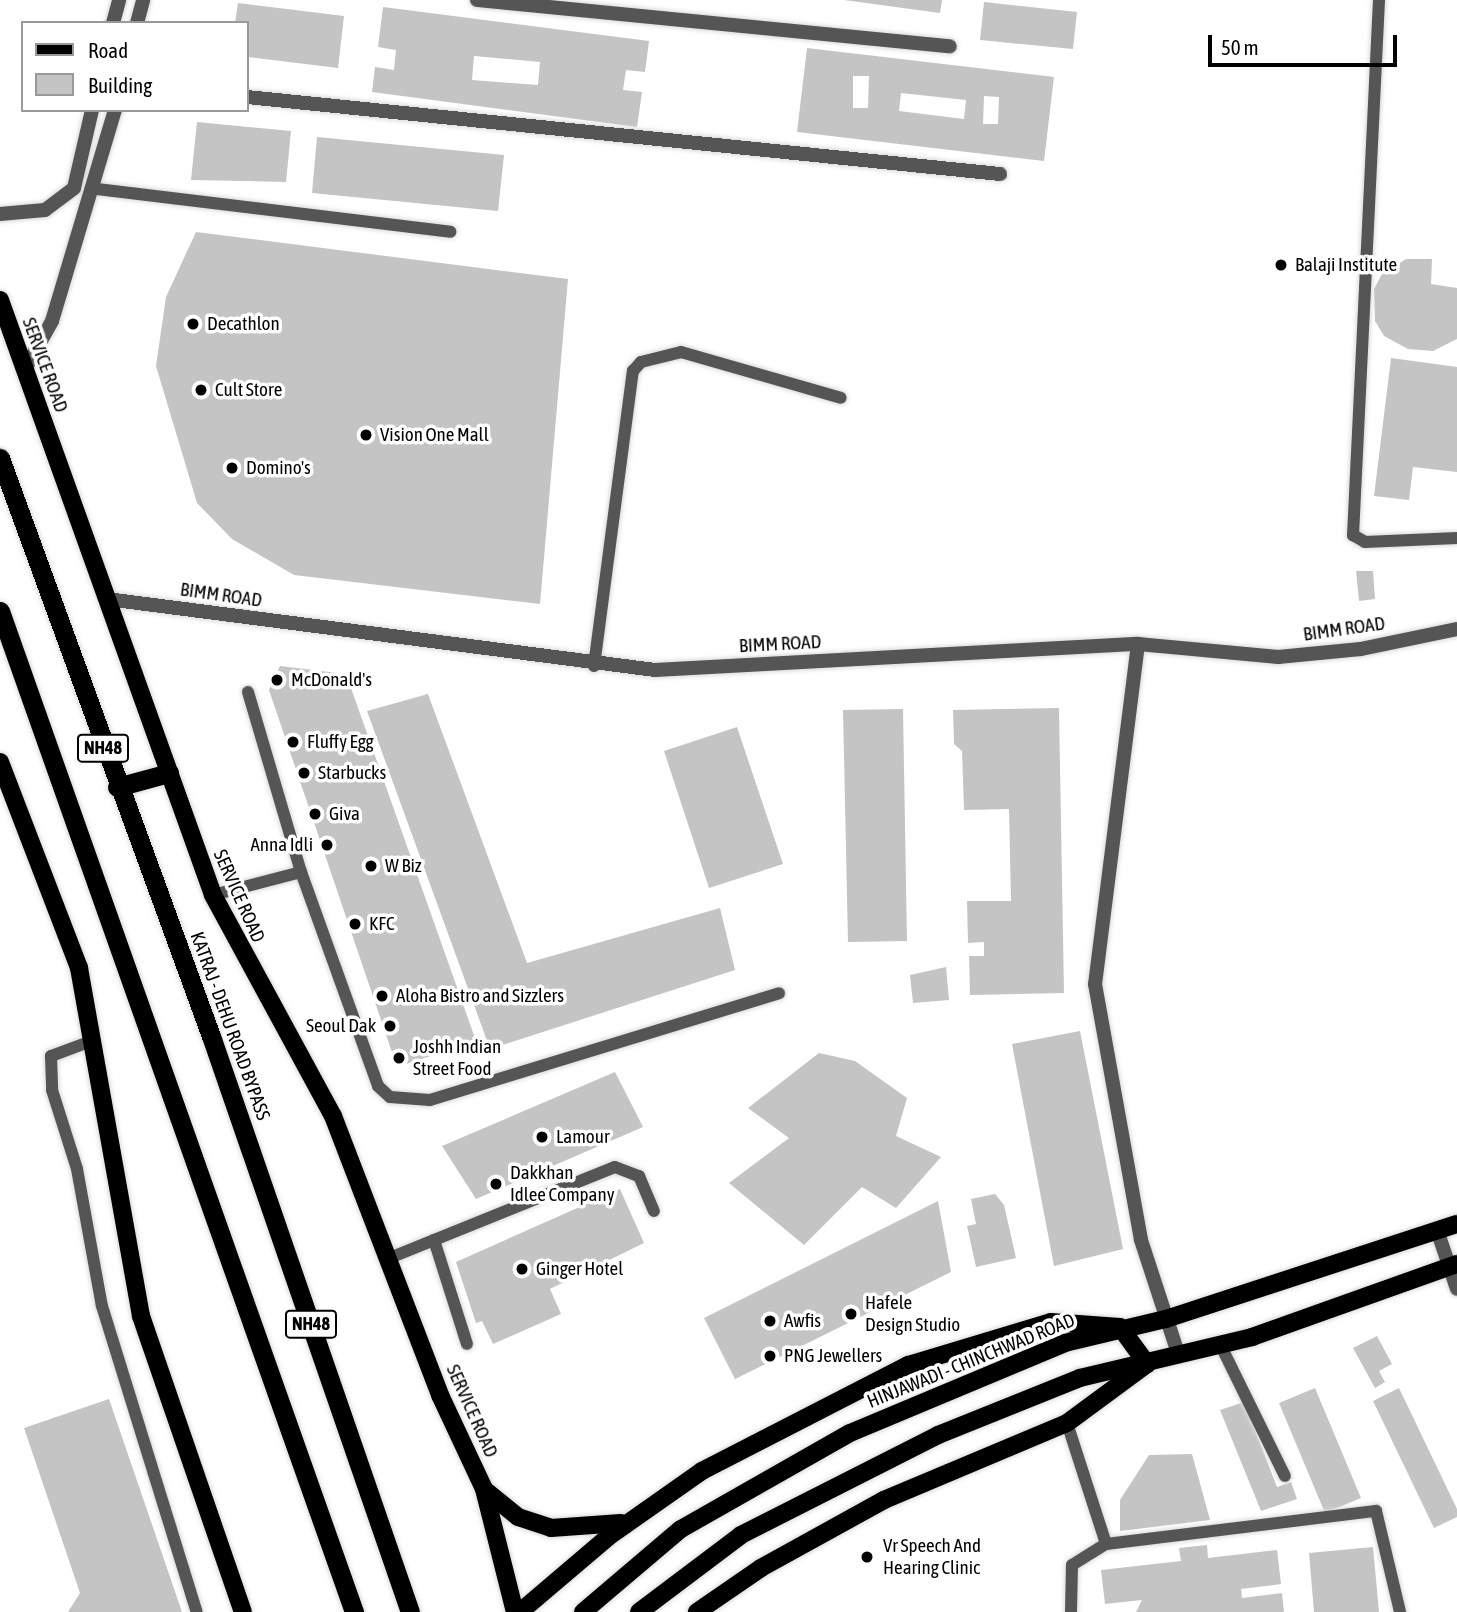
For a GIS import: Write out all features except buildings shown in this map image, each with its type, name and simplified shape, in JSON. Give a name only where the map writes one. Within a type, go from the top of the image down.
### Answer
[{"type":"highway","name":"KATRAJ - DEHU ROAD BYPASS","points":[[0,458],[117,787],[211,1036],[410,1612]]},
{"type":"highway","name":"NH48","points":[[0,611],[354,1612]]},
{"type":"highway","points":[[117,787],[169,774]]},
{"type":"main road","name":"SERVICE ROAD","points":[[0,300],[212,895],[232,940],[307,1060],[392,1257],[440,1395],[484,1489]]},
{"type":"main road","points":[[0,762],[79,968],[94,1040],[141,1317],[243,1612]]},
{"type":"main road","name":"HINJAWADI - CHINCHWAD ROAD","points":[[583,1612],[681,1529],[850,1433],[1065,1343],[1120,1327],[1166,1318],[1457,1224]]},
{"type":"main road","points":[[639,1612],[741,1535],[867,1466],[1080,1378],[1147,1364],[1178,1353],[1220,1344],[1452,1266]]},
{"type":"main road","points":[[484,1489],[518,1612],[630,1520],[714,1464],[908,1366],[1051,1322],[1120,1327],[1147,1364]]},
{"type":"main road","points":[[697,1612],[884,1500],[1067,1423],[1147,1364]]},
{"type":"main road","points":[[484,1489],[503,1509],[551,1528],[630,1520]]},
{"type":"street","points":[[114,21],[119,0]]},
{"type":"street","points":[[138,21],[143,0]]},
{"type":"street","points":[[477,0],[950,46]]},
{"type":"street","points":[[248,97],[1000,174]]},
{"type":"street","points":[[74,188],[92,112]]},
{"type":"street","points":[[25,369],[52,321],[97,189],[115,112]]},
{"type":"street","points":[[0,214],[45,210],[74,188],[97,189]]},
{"type":"street","name":"BIMM ROAD","points":[[107,600],[593,666],[656,670],[1138,644],[1278,657],[1361,649],[1457,629]]},
{"type":"street","points":[[1138,644],[1095,984],[1141,1240],[1178,1353]]},
{"type":"street","points":[[1437,1230],[1452,1266],[1457,1289]]},
{"type":"lane","points":[[1379,0],[1353,535],[1365,542],[1457,538]]},
{"type":"lane","points":[[97,189],[450,232]]},
{"type":"lane","points":[[593,666],[633,371],[642,362],[681,352],[841,398]]},
{"type":"lane","points":[[248,692],[301,872],[378,1086],[407,1102],[779,993]]},
{"type":"lane","points":[[212,895],[301,872]]},
{"type":"lane","points":[[94,1040],[51,1056],[52,1090],[77,1169],[102,1306],[197,1612]]},
{"type":"lane","points":[[392,1257],[615,1167],[639,1176],[654,1211]]},
{"type":"lane","points":[[434,1240],[467,1344]]},
{"type":"lane","points":[[1220,1344],[1285,1476]]},
{"type":"lane","points":[[1067,1423],[1106,1544]]},
{"type":"lane","points":[[1071,1612],[1072,1565],[1106,1544],[1376,1511],[1400,1612]]},
{"type":"place","name":"Balaji Institute","points":[[1281,265]]},
{"type":"place","name":"Decathlon","points":[[193,324]]},
{"type":"place","name":"Cult Store","points":[[201,390]]},
{"type":"place","name":"Vision One Mall","points":[[366,435]]},
{"type":"place","name":"Domino's","points":[[232,468]]},
{"type":"place","name":"McDonald's","points":[[277,680]]},
{"type":"place","name":"Fluffy Egg","points":[[293,742]]},
{"type":"place","name":"Starbucks","points":[[304,773]]},
{"type":"place","name":"Giva","points":[[315,814]]},
{"type":"place","name":"Anna Idli","points":[[327,845]]},
{"type":"place","name":"W Biz","points":[[371,866]]},
{"type":"place","name":"KFC","points":[[355,924]]},
{"type":"place","name":"Aloha Bistro and Sizzlers","points":[[382,996]]},
{"type":"place","name":"Seoul Dak","points":[[390,1026]]},
{"type":"place","name":"Joshh Indian Street Food","points":[[399,1058]]},
{"type":"place","name":"Lamour","points":[[542,1137]]},
{"type":"place","name":"Dakkhan Idlee Company","points":[[496,1184]]},
{"type":"place","name":"Ginger Hotel","points":[[522,1269]]},
{"type":"place","name":"Hafele Design Studio","points":[[851,1314]]},
{"type":"place","name":"Awfis","points":[[770,1321]]},
{"type":"place","name":"PNG Jewellers","points":[[770,1356]]},
{"type":"place","name":"Vr Speech And Hearing Clinic","points":[[867,1557]]}]
